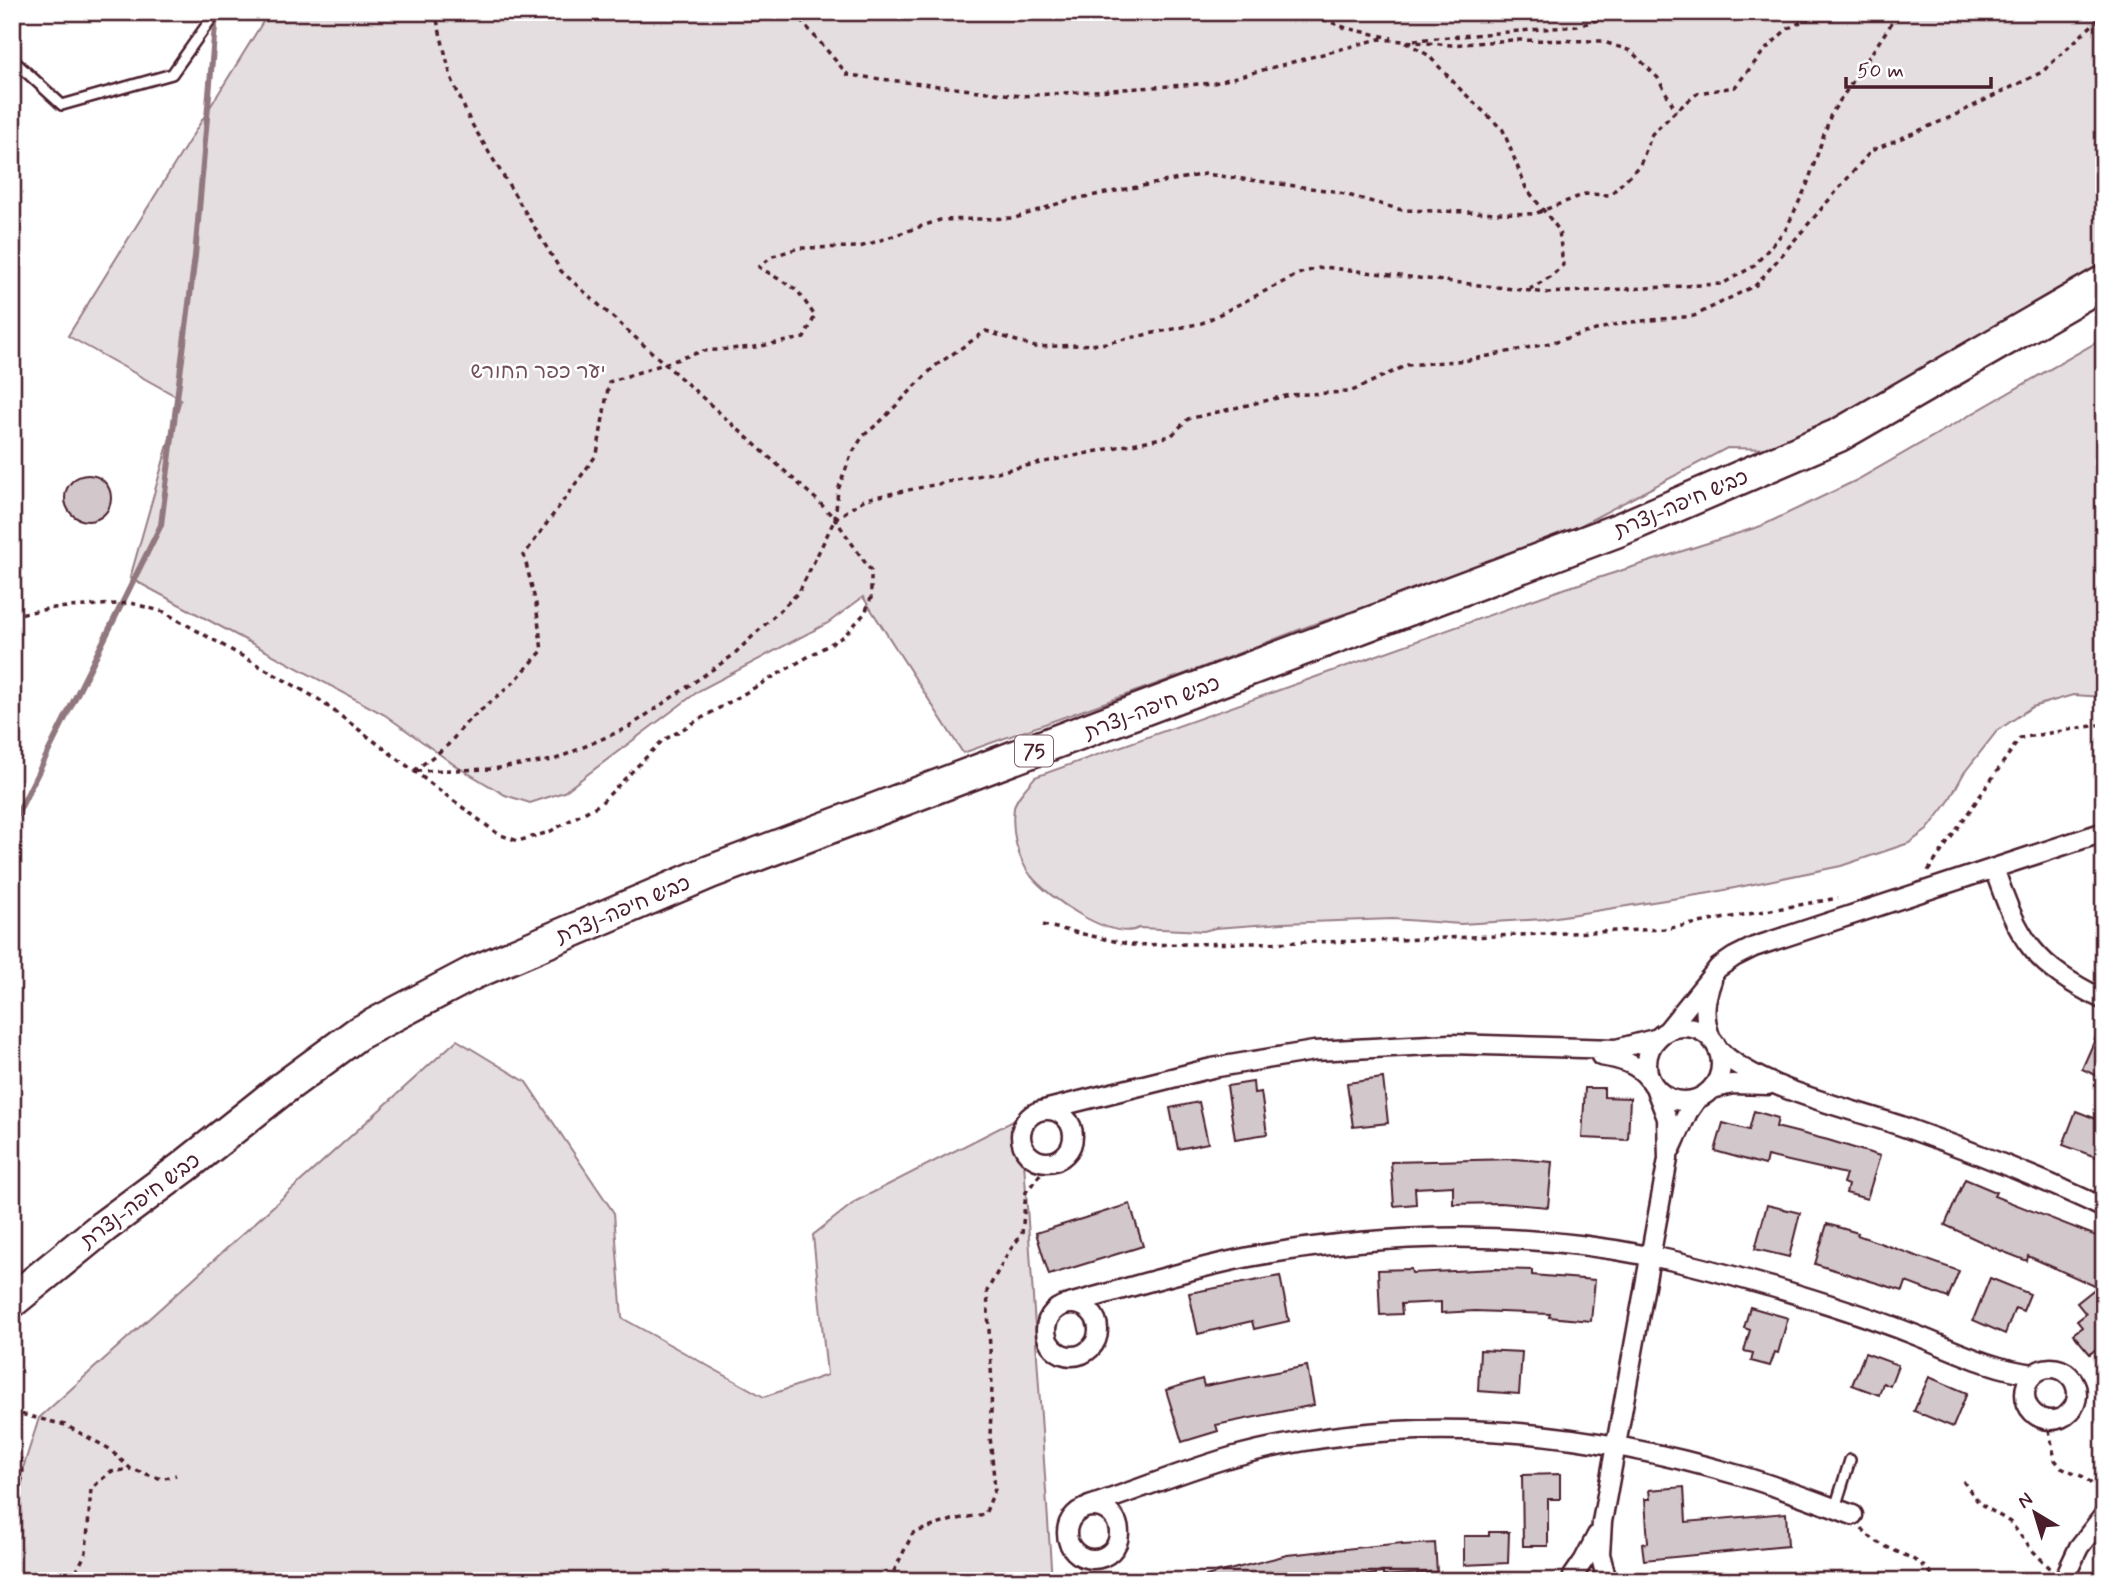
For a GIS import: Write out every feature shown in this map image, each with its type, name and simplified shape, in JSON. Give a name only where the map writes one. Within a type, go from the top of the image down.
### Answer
[{"type":"highway","name":"כביש חיפה-נצרת","points":[[12,1301],[103,1227],[357,1034],[473,974],[710,872],[1621,529],[1839,435],[2104,282]]},
{"type":"street","points":[[1668,1159],[1667,1118],[1646,1066],[1648,1054],[1705,982],[1725,963],[1754,947],[2104,832]]},
{"type":"street","points":[[1994,868],[2012,918],[2030,948],[2057,974],[2104,1000]]},
{"type":"street","points":[[1567,1578],[1585,1574],[1605,1581],[1600,1554],[1602,1522],[1668,1159],[1678,1132],[1704,1094],[1718,1079],[1721,1068],[1706,1026],[1704,1009],[1712,980],[1725,963]]},
{"type":"street","points":[[1109,1092],[1077,1118],[1072,1145],[1057,1161],[1043,1162],[1025,1151],[1020,1137],[1024,1122],[1036,1112],[1109,1092],[1212,1068],[1314,1051],[1450,1044],[1616,1049],[1686,1027],[1698,1029],[1729,1061],[1778,1086],[1961,1147],[2104,1208]]},
{"type":"street","points":[[1566,1049],[1633,1065],[1642,1070],[1666,1097],[1678,1101],[1732,1084],[1778,1086]]},
{"type":"street","points":[[1044,1110],[1059,1112],[1073,1130]]},
{"type":"street","points":[[1137,1284],[1114,1297],[1104,1307],[1098,1325],[1097,1340],[1089,1351],[1075,1357],[1055,1351],[1047,1339],[1046,1324],[1055,1310],[1137,1284],[1247,1258],[1345,1242],[1386,1239],[1537,1240],[1650,1256],[1839,1307],[1986,1364],[2034,1374]]},
{"type":"street","points":[[1069,1304],[1084,1306],[1096,1317],[1098,1325]]},
{"type":"street","points":[[1986,1364],[2015,1388],[2034,1414],[2047,1420],[2061,1419],[2073,1410],[2077,1388],[2070,1375],[2056,1368],[2040,1370],[2025,1387],[2026,1403]]},
{"type":"street","points":[[1090,1506],[1105,1509],[1116,1520],[1119,1535],[1114,1549],[1103,1558],[1082,1557],[1068,1542],[1067,1526],[1075,1513],[1090,1506],[1234,1457],[1307,1441],[1364,1433],[1419,1430],[1515,1432],[1615,1446],[1735,1474],[1853,1515]]},
{"type":"street","points":[[1116,1520],[1134,1491]]},
{"type":"street","points":[[2063,1580],[2079,1547],[2104,1515]]},
{"type":"street","points":[[1567,1578],[1584,1560],[1602,1522]]},
{"type":"lane","points":[[12,59],[62,105],[172,74],[216,12]]},
{"type":"lane","points":[[1835,1508],[1850,1460]]},
{"type":"path","points":[[12,615],[54,608],[131,603],[164,612],[318,699],[498,834],[518,841],[550,832],[600,803],[662,741],[844,636],[865,613],[871,598],[871,571],[835,519],[561,271],[470,121],[450,77],[435,12]]},
{"type":"path","points":[[794,12],[848,75],[1020,96],[1214,83],[1379,39],[1404,40],[1578,26],[1623,12]]},
{"type":"path","points":[[1304,12],[1346,28],[1451,46],[1512,40],[1601,41],[1630,51],[1658,78],[1676,111]]},
{"type":"path","points":[[414,771],[447,746],[467,722],[513,683],[542,651],[536,604],[524,555],[597,454],[609,382],[703,351],[755,347],[804,338],[815,316],[797,290],[759,267],[773,256],[799,248],[860,247],[940,220],[1015,218],[1069,200],[1205,174],[1333,191],[1402,210],[1534,214],[1585,194],[1610,195],[1640,165],[1652,134],[1676,111],[1699,93],[1735,87],[1764,51],[1787,29],[1821,12]]},
{"type":"path","points":[[414,771],[492,769],[554,760],[629,727],[732,656],[799,592],[835,519],[838,490],[851,455],[863,436],[935,366],[986,331],[1035,347],[1101,344],[1202,323],[1301,273],[1323,267],[1548,293],[1722,284],[1754,266],[1786,229],[1807,185],[1831,114],[1899,12]]},
{"type":"path","points":[[835,519],[865,499],[1171,436],[1188,419],[1290,395],[1350,392],[1408,365],[1469,360],[1546,344],[1621,323],[1694,316],[1756,285],[1871,151],[1951,117],[2042,72],[2104,14]]},
{"type":"path","points":[[1404,40],[1428,55],[1503,130],[1526,188],[1559,230],[1563,265],[1550,278],[1528,290]]},
{"type":"path","points":[[1927,873],[2020,738],[2104,724]]},
{"type":"path","points":[[1043,925],[1132,945],[1385,941],[1665,929],[1839,898]]},
{"type":"path","points":[[891,1581],[913,1534],[952,1520],[985,1514],[995,1489],[990,1436],[992,1386],[987,1291],[1022,1234],[1026,1192],[1050,1163]]},
{"type":"path","points":[[12,1412],[65,1425],[108,1447],[131,1469],[162,1479],[176,1475]]},
{"type":"path","points":[[2047,1420],[2055,1460],[2061,1467],[2086,1478],[2104,1498]]},
{"type":"path","points":[[12,1440],[22,1457],[22,1485],[12,1499]]},
{"type":"path","points":[[72,1581],[86,1552],[91,1489],[110,1472],[131,1469]]},
{"type":"path","points":[[1963,1481],[1979,1503],[2010,1522],[2032,1551],[2063,1580]]},
{"type":"path","points":[[1853,1515],[1875,1541],[1915,1558],[1937,1581]]},
{"type":"green space","name":"יער כפר החורש","points":[[269,12],[2104,12],[2104,266],[2052,301],[1918,378],[1774,449],[1727,448],[1538,548],[1309,626],[1190,672],[963,753],[863,597],[828,623],[700,690],[564,792],[530,803],[505,795],[456,766],[385,715],[130,578],[181,399],[68,336]]},
{"type":"green space","points":[[2104,338],[2104,697],[2073,695],[2032,707],[1997,731],[1964,773],[1947,804],[1927,830],[1909,843],[1841,866],[1710,893],[1544,919],[1461,924],[1393,919],[1282,923],[1204,931],[1113,929],[1066,906],[1031,876],[1022,861],[1014,835],[1014,808],[1035,777],[1557,591],[1761,526],[1857,480]]},
{"type":"green space","points":[[457,1040],[526,1082],[614,1213],[622,1318],[764,1397],[827,1375],[813,1235],[856,1201],[1021,1117],[1052,1581],[12,1581],[12,1503],[39,1418]]},
{"type":"building","points":[[88,475],[104,482],[111,498],[104,514],[88,521],[72,514],[65,498],[72,482]]},
{"type":"building","points":[[2104,1019],[2104,1079],[2082,1069]]},
{"type":"building","points":[[1383,1078],[1388,1123],[1353,1127],[1347,1083]]},
{"type":"building","points":[[1253,1082],[1254,1093],[1261,1092],[1267,1134],[1235,1139],[1227,1086]]},
{"type":"building","points":[[1585,1088],[1604,1088],[1604,1097],[1630,1098],[1628,1140],[1582,1138]]},
{"type":"building","points":[[1199,1102],[1208,1143],[1178,1149],[1170,1108]]},
{"type":"building","points":[[1754,1111],[1778,1118],[1776,1127],[1880,1156],[1867,1199],[1846,1193],[1848,1185],[1843,1183],[1846,1174],[1767,1156],[1765,1165],[1715,1151],[1723,1123],[1749,1130]]},
{"type":"building","points":[[2076,1111],[2104,1122],[2104,1160],[2063,1145]]},
{"type":"building","points":[[1515,1159],[1552,1162],[1548,1207],[1500,1203],[1453,1204],[1453,1186],[1415,1188],[1416,1204],[1394,1206],[1391,1162]]},
{"type":"building","points":[[1965,1179],[1996,1192],[1994,1196],[2104,1239],[2104,1342],[2090,1354],[2073,1334],[2082,1327],[2077,1321],[2086,1314],[2077,1303],[2097,1287],[2028,1256],[2027,1261],[1999,1250],[1945,1225]]},
{"type":"building","points":[[1130,1204],[1143,1246],[1049,1275],[1036,1233]]},
{"type":"building","points":[[1767,1205],[1800,1213],[1789,1257],[1755,1249]]},
{"type":"building","points":[[1827,1224],[1959,1271],[1948,1298],[1906,1282],[1903,1291],[1815,1264]]},
{"type":"building","points":[[1411,1269],[1412,1273],[1532,1270],[1532,1275],[1595,1280],[1591,1321],[1549,1317],[1550,1314],[1475,1311],[1441,1313],[1441,1302],[1401,1304],[1402,1314],[1380,1315],[1378,1270]]},
{"type":"building","points":[[1280,1276],[1289,1321],[1254,1329],[1252,1321],[1198,1334],[1189,1293]]},
{"type":"building","points":[[1990,1278],[2030,1294],[2023,1311],[2015,1308],[2005,1334],[1973,1320]]},
{"type":"building","points":[[1750,1307],[1788,1318],[1778,1353],[1775,1352],[1770,1366],[1751,1361],[1753,1353],[1744,1351],[1750,1330],[1744,1328]]},
{"type":"building","points":[[1480,1350],[1522,1352],[1519,1394],[1478,1391]]},
{"type":"building","points":[[1865,1353],[1898,1365],[1890,1386],[1883,1383],[1879,1395],[1852,1385]]},
{"type":"building","points":[[1307,1366],[1314,1405],[1216,1425],[1218,1431],[1182,1442],[1166,1390],[1202,1379],[1204,1386]]},
{"type":"building","points":[[1929,1377],[1967,1393],[1953,1427],[1914,1411]]},
{"type":"building","points":[[1560,1474],[1560,1499],[1548,1499],[1548,1546],[1523,1546],[1522,1475]]},
{"type":"building","points":[[1684,1487],[1686,1522],[1786,1513],[1788,1546],[1644,1560],[1642,1544],[1648,1543],[1645,1499],[1650,1499],[1649,1490]]},
{"type":"building","points":[[1489,1532],[1509,1532],[1508,1563],[1464,1565],[1464,1536],[1489,1536]]},
{"type":"building","points":[[1402,1543],[1435,1543],[1437,1572],[1383,1576],[1383,1573],[1322,1581],[1207,1581],[1206,1576],[1287,1555]]},
{"type":"waterway","points":[[12,825],[161,525],[195,256],[216,14]]}]
